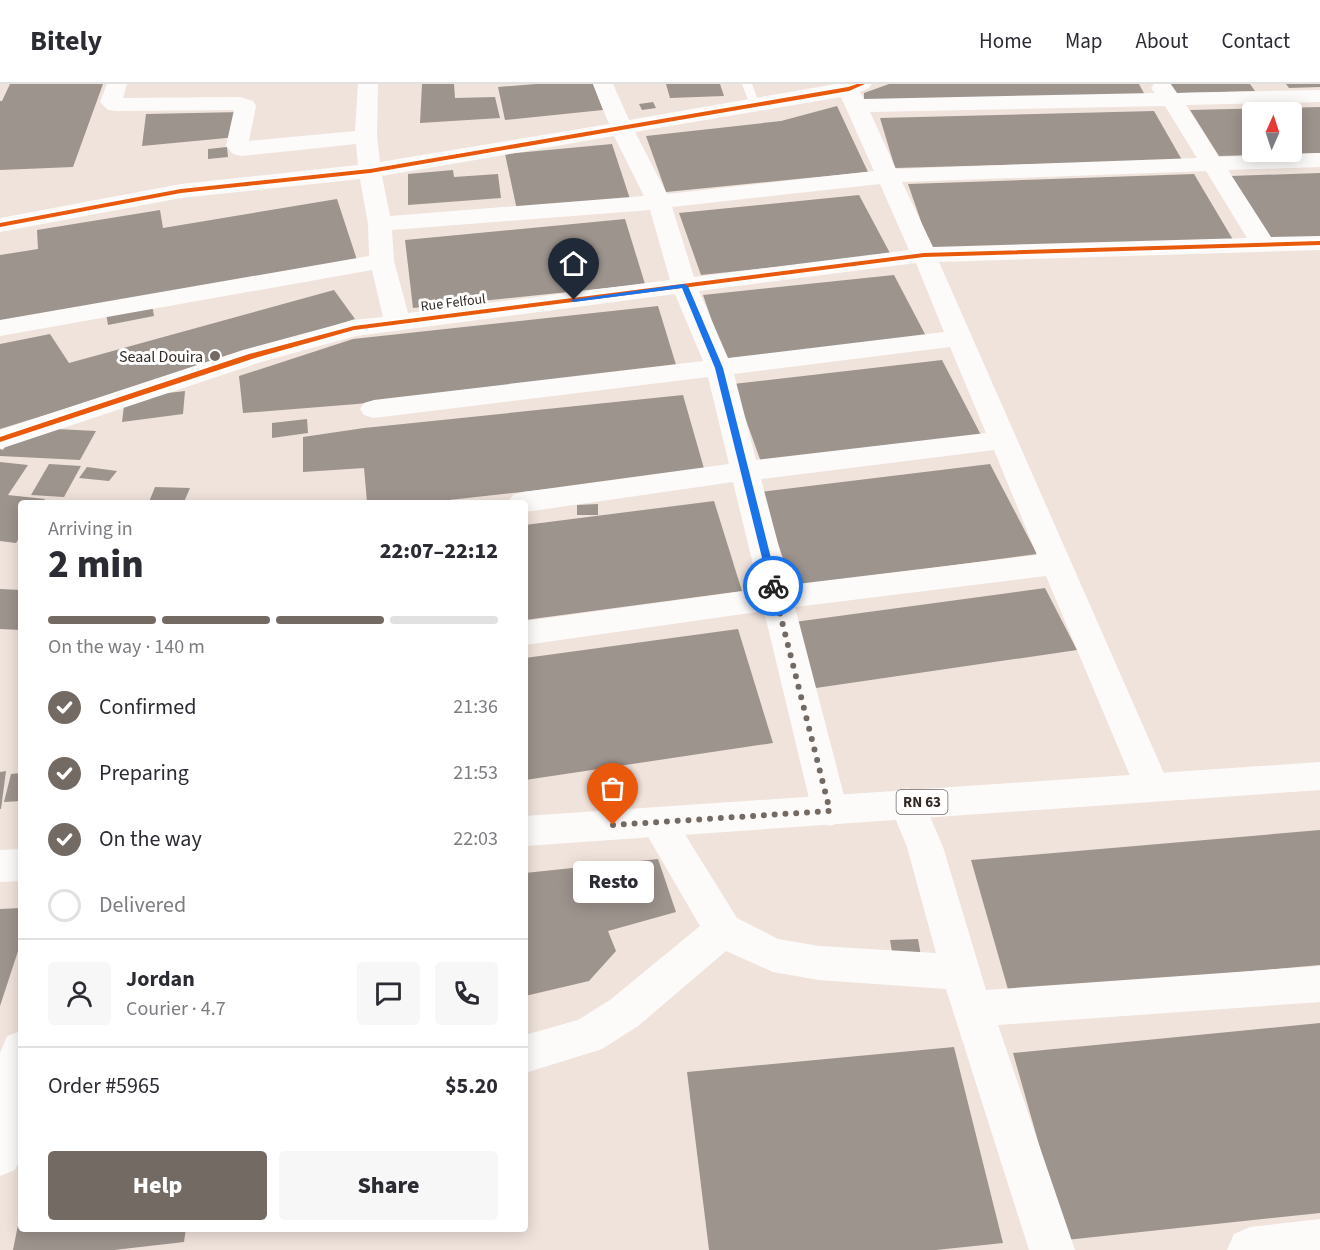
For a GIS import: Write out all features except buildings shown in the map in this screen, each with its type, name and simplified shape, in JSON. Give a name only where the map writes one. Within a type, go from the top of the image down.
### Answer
[{"type":"street","points":[[117,84],[111,102],[116,105],[240,103],[245,106],[237,146],[241,149],[366,136]]},
{"type":"street","points":[[368,84],[366,136],[370,171],[380,225],[382,261],[397,322]]},
{"type":"street","points":[[603,84],[622,129],[659,202],[684,286],[719,368],[830,811]]},
{"type":"street","points":[[0,225],[181,191],[370,171],[853,91],[1279,90],[1320,96]]},
{"type":"street","points":[[853,91],[1152,787]]},
{"type":"street","points":[[1166,92],[1264,246]]},
{"type":"street","points":[[380,225],[659,202],[889,176],[1320,160]]},
{"type":"street","name":"Rue Felfoul","points":[[0,440],[252,356],[354,328],[924,255],[1320,243]]},
{"type":"street","points":[[0,328],[382,261]]},
{"type":"street","points":[[374,409],[960,338]]},
{"type":"street","points":[[528,501],[746,471],[1003,440]]},
{"type":"street","points":[[528,633],[776,598],[1056,564]]},
{"type":"street","name":"RN 63","points":[[528,831],[1320,776]]},
{"type":"street","points":[[907,803],[925,847],[966,991],[1052,1250]]},
{"type":"street","points":[[658,823],[723,930],[773,955],[966,991],[1320,984]]},
{"type":"street","points":[[0,866],[18,865]]},
{"type":"street","points":[[528,1053],[588,1036],[624,1013],[723,930]]},
{"type":"street","points":[[9,1130],[18,1070]]},
{"type":"street","points":[[1250,1250],[1320,1241]]},
{"type":"lane","points":[[747,84],[755,106]]},
{"type":"cycle path","points":[[0,225],[181,191],[370,171],[849,89],[862,84]]},
{"type":"cycle path","points":[[0,440],[252,356],[354,328],[924,255],[1320,243]]},
{"type":"way so far","points":[[613,825],[830,811],[773,586]]},
{"type":"place","name":"Seaal Douira","points":[[215,356]]},
{"type":"place","name":"Resto","points":[[613,825]]},
{"type":"route","points":[[574,300],[684,286],[719,368],[773,586]]}]
